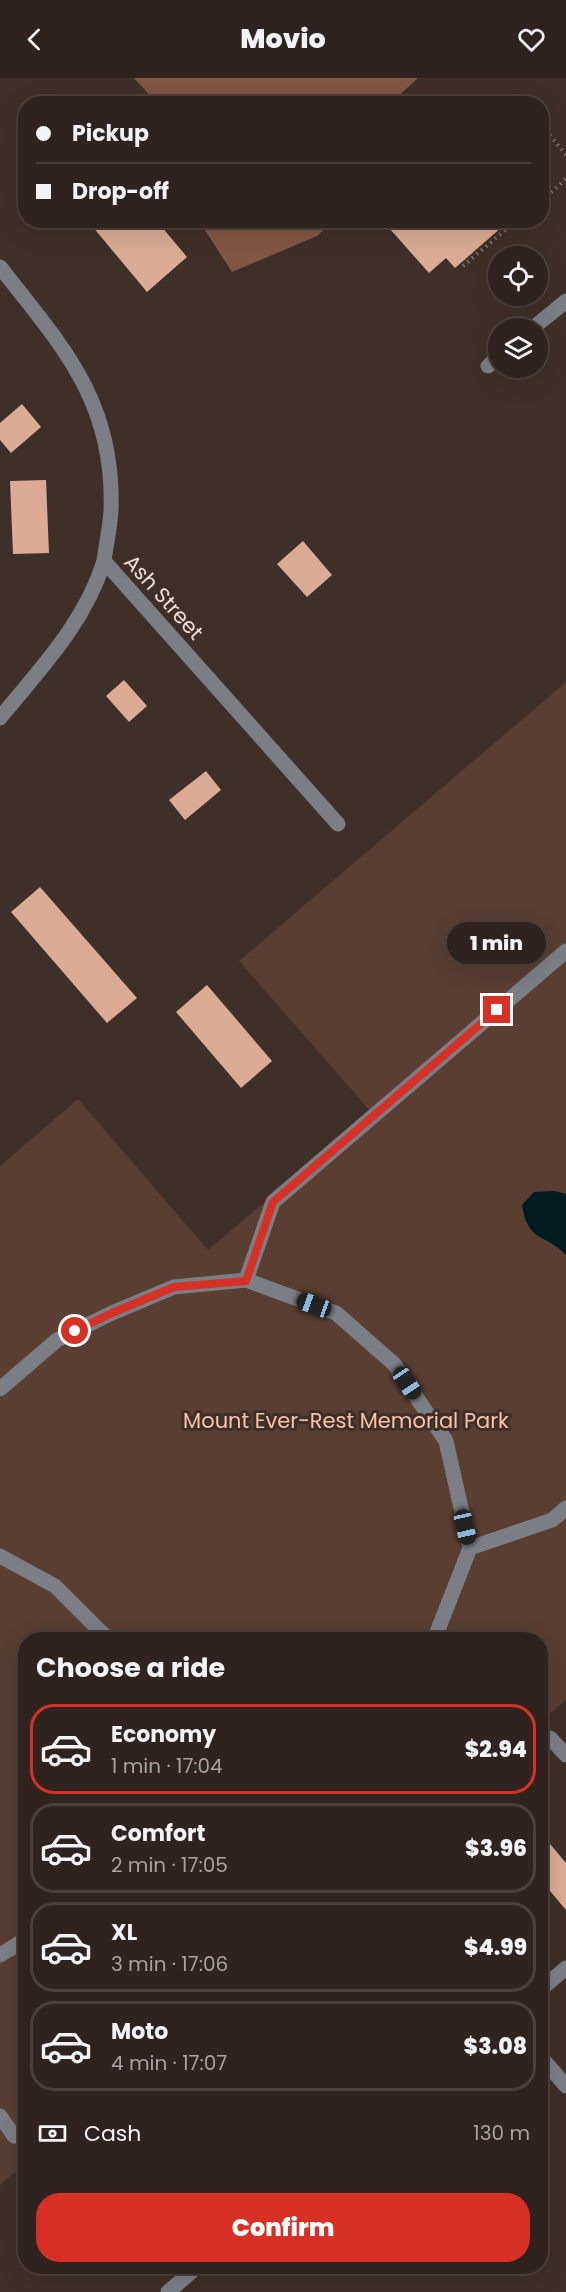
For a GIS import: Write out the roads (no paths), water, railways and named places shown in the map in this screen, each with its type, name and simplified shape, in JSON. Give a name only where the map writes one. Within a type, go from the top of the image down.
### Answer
[{"type":"street","name":"Ash Street","points":[[0,267],[72,360],[88,387],[102,422],[109,461],[111,512],[104,561],[338,824]]},
{"type":"street","points":[[545,318],[566,301]]},
{"type":"street","points":[[0,718],[69,634],[96,587],[104,561]]},
{"type":"street","points":[[246,1281],[273,1202],[566,951]]},
{"type":"street","points":[[0,1389],[57,1340],[112,1313],[174,1287],[246,1281],[336,1313],[394,1364],[446,1441],[470,1548],[437,1632]]},
{"type":"street","points":[[470,1548],[552,1520],[566,1508]]},
{"type":"street","points":[[0,1556],[55,1586],[101,1632]]},
{"type":"street","points":[[550,1738],[566,1755]]},
{"type":"street","points":[[0,1955],[18,1944]]},
{"type":"street","points":[[548,1983],[566,1968]]},
{"type":"street","points":[[548,2065],[566,2086]]},
{"type":"street","points":[[0,2116],[14,2136]]},
{"type":"street","points":[[168,2292],[189,2274]]},
{"type":"water","points":[[554,1191],[566,1194],[566,1255],[533,1232],[528,1226],[522,1205],[534,1192]]},
{"type":"park label","name":"Mount Ever-Rest Memorial Park","points":[[346,1420]]}]
